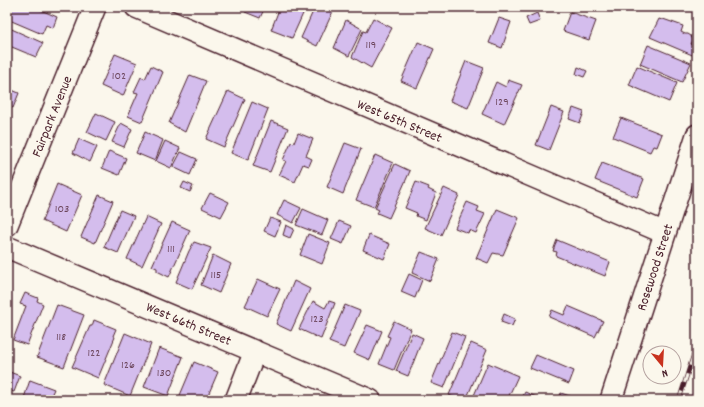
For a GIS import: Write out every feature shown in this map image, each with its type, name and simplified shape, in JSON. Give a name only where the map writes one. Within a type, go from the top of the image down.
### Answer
[{"type":"street","name":"Fairpark Avenue","points":[[7,225],[95,7]]},
{"type":"street","name":"West 65th Street","points":[[136,7],[665,233]]},
{"type":"street","name":"Rosewood Street","points":[[611,400],[697,135]]},
{"type":"street","name":"West 66th Street","points":[[7,247],[370,400]]},
{"type":"street","points":[[236,400],[255,352]]},
{"type":"building","points":[[7,7],[34,7],[57,17],[53,28],[46,25],[42,34],[7,19]]},
{"type":"building","points":[[247,7],[265,7],[260,18],[245,12]]},
{"type":"building","points":[[280,7],[306,7],[292,38],[271,30]]},
{"type":"building","points":[[315,7],[335,7],[317,46],[301,38]]},
{"type":"building","points":[[482,7],[492,7],[490,10]]},
{"type":"building","points":[[570,12],[596,21],[589,40],[563,31]]},
{"type":"building","points":[[537,13],[540,21],[529,25],[526,18]]},
{"type":"building","points":[[373,18],[392,28],[371,68],[352,57],[363,31],[366,32]]},
{"type":"building","points":[[499,18],[511,22],[502,48],[489,43]]},
{"type":"building","points":[[659,19],[683,26],[681,32],[691,36],[693,40],[691,44],[697,47],[697,57],[650,37]]},
{"type":"building","points":[[346,20],[362,29],[349,56],[334,48]]},
{"type":"building","points":[[7,27],[43,43],[36,57],[7,45]]},
{"type":"building","points":[[418,42],[434,49],[417,88],[401,81]]},
{"type":"building","points":[[648,45],[691,63],[682,82],[640,64]]},
{"type":"building","points":[[115,54],[137,63],[123,96],[101,86]]},
{"type":"building","points":[[466,61],[484,68],[468,108],[450,101]]},
{"type":"building","points":[[151,66],[163,72],[142,122],[128,116],[138,93],[134,92],[141,77],[145,79]]},
{"type":"building","points":[[637,66],[677,83],[669,102],[629,85]]},
{"type":"building","points":[[578,67],[587,71],[584,77],[576,74]]},
{"type":"building","points":[[190,75],[206,81],[185,132],[169,123]]},
{"type":"building","points":[[508,80],[522,85],[504,124],[482,114],[496,82],[506,87]]},
{"type":"building","points":[[7,88],[19,93],[13,108],[7,105]]},
{"type":"building","points":[[228,91],[245,99],[224,147],[206,139]]},
{"type":"building","points":[[252,102],[268,109],[248,160],[231,153]]},
{"type":"building","points":[[551,107],[564,112],[549,150],[536,145]]},
{"type":"building","points":[[573,108],[584,112],[580,123],[569,119]]},
{"type":"building","points":[[96,113],[115,122],[106,141],[87,132]]},
{"type":"building","points":[[621,118],[662,134],[657,147],[653,146],[650,152],[613,137]]},
{"type":"building","points":[[271,121],[288,128],[270,172],[253,166]]},
{"type":"building","points":[[121,123],[132,129],[124,147],[112,142]]},
{"type":"building","points":[[145,132],[163,140],[155,161],[136,153]]},
{"type":"building","points":[[298,133],[313,139],[306,156],[312,159],[309,166],[303,164],[295,182],[279,175],[286,161],[283,160],[291,142],[294,143]]},
{"type":"building","points":[[79,139],[97,147],[90,162],[73,153]]},
{"type":"building","points":[[165,141],[180,148],[171,168],[156,161]]},
{"type":"building","points":[[345,143],[361,149],[343,194],[327,187]]},
{"type":"building","points":[[109,151],[126,158],[119,175],[102,168]]},
{"type":"building","points":[[181,152],[197,159],[190,175],[173,167]]},
{"type":"building","points":[[375,155],[393,163],[374,207],[356,200]]},
{"type":"building","points":[[602,163],[644,179],[637,197],[595,180]]},
{"type":"building","points":[[395,164],[410,171],[389,218],[377,213],[379,210],[375,208]]},
{"type":"building","points":[[184,182],[193,186],[190,192],[181,188]]},
{"type":"building","points":[[416,182],[429,187],[428,189],[436,193],[426,220],[416,216],[417,213],[405,208]]},
{"type":"building","points":[[57,184],[82,195],[66,232],[42,221]]},
{"type":"building","points":[[444,188],[459,195],[441,235],[425,228]]},
{"type":"building","points":[[210,193],[229,202],[221,217],[202,208]]},
{"type":"building","points":[[99,195],[113,201],[95,243],[81,237]]},
{"type":"building","points":[[284,200],[301,208],[293,223],[277,215]]},
{"type":"building","points":[[467,202],[479,207],[477,211],[485,214],[476,233],[469,230],[468,233],[455,228]]},
{"type":"building","points":[[303,209],[328,220],[322,235],[296,225]]},
{"type":"building","points":[[497,209],[519,218],[503,255],[493,253],[488,263],[476,258]]},
{"type":"building","points":[[120,210],[134,216],[118,253],[104,247]]},
{"type":"building","points":[[146,217],[161,224],[142,266],[127,259]]},
{"type":"building","points":[[270,218],[281,222],[275,236],[264,231]]},
{"type":"building","points":[[339,221],[351,226],[343,244],[331,239]]},
{"type":"building","points":[[172,222],[190,230],[169,277],[157,271],[157,268],[152,266]]},
{"type":"building","points":[[286,225],[294,229],[290,238],[283,235]]},
{"type":"building","points":[[308,234],[330,243],[322,264],[300,255]]},
{"type":"building","points":[[369,235],[390,244],[384,259],[363,250]]},
{"type":"building","points":[[557,240],[610,262],[605,276],[556,256],[557,252],[553,251]]},
{"type":"building","points":[[194,242],[211,248],[192,289],[176,282]]},
{"type":"building","points":[[421,252],[439,259],[430,281],[412,273]]},
{"type":"building","points":[[213,255],[231,264],[219,293],[201,285]]},
{"type":"building","points":[[409,274],[422,280],[415,298],[401,292]]},
{"type":"building","points":[[258,279],[280,289],[267,316],[245,306]]},
{"type":"building","points":[[294,281],[310,289],[291,331],[276,324]]},
{"type":"building","points":[[25,293],[38,298],[37,301],[43,304],[27,345],[13,340],[26,306],[20,304]]},
{"type":"building","points":[[313,301],[325,308],[329,301],[335,303],[321,339],[299,329]]},
{"type":"building","points":[[57,305],[84,315],[64,367],[37,357]]},
{"type":"building","points":[[345,305],[360,311],[344,348],[329,342]]},
{"type":"building","points":[[568,306],[603,321],[595,337],[549,317],[552,310],[564,315]]},
{"type":"building","points":[[504,314],[515,319],[512,326],[501,322]]},
{"type":"building","points":[[94,320],[116,329],[113,336],[115,337],[98,378],[72,367]]},
{"type":"building","points":[[394,321],[411,329],[394,370],[379,364],[390,337],[387,336]]},
{"type":"building","points":[[367,325],[382,331],[370,360],[354,353]]},
{"type":"building","points":[[452,332],[465,337],[444,388],[431,383]]},
{"type":"building","points":[[125,333],[151,344],[130,396],[104,385]]},
{"type":"building","points":[[412,333],[423,338],[408,376],[396,371]]},
{"type":"building","points":[[471,343],[487,350],[466,400],[460,400],[449,395]]},
{"type":"building","points":[[159,348],[183,357],[168,396],[144,387]]},
{"type":"building","points":[[536,355],[574,371],[569,384],[530,368]]},
{"type":"building","points":[[194,362],[218,372],[206,400],[178,400]]},
{"type":"building","points":[[488,363],[518,376],[507,400],[472,400]]},
{"type":"building","points":[[7,371],[20,376],[14,392],[7,390]]},
{"type":"building","points":[[30,380],[54,389],[49,400],[30,400],[24,398]]},
{"type":"building","points":[[525,392],[543,400],[521,400]]},
{"type":"building","points":[[561,393],[581,400],[558,400]]},
{"type":"building","points":[[64,395],[78,400],[62,400]]},
{"type":"railway","points":[[679,400],[697,344]]},
{"type":"railway","points":[[693,400],[697,387]]}]
